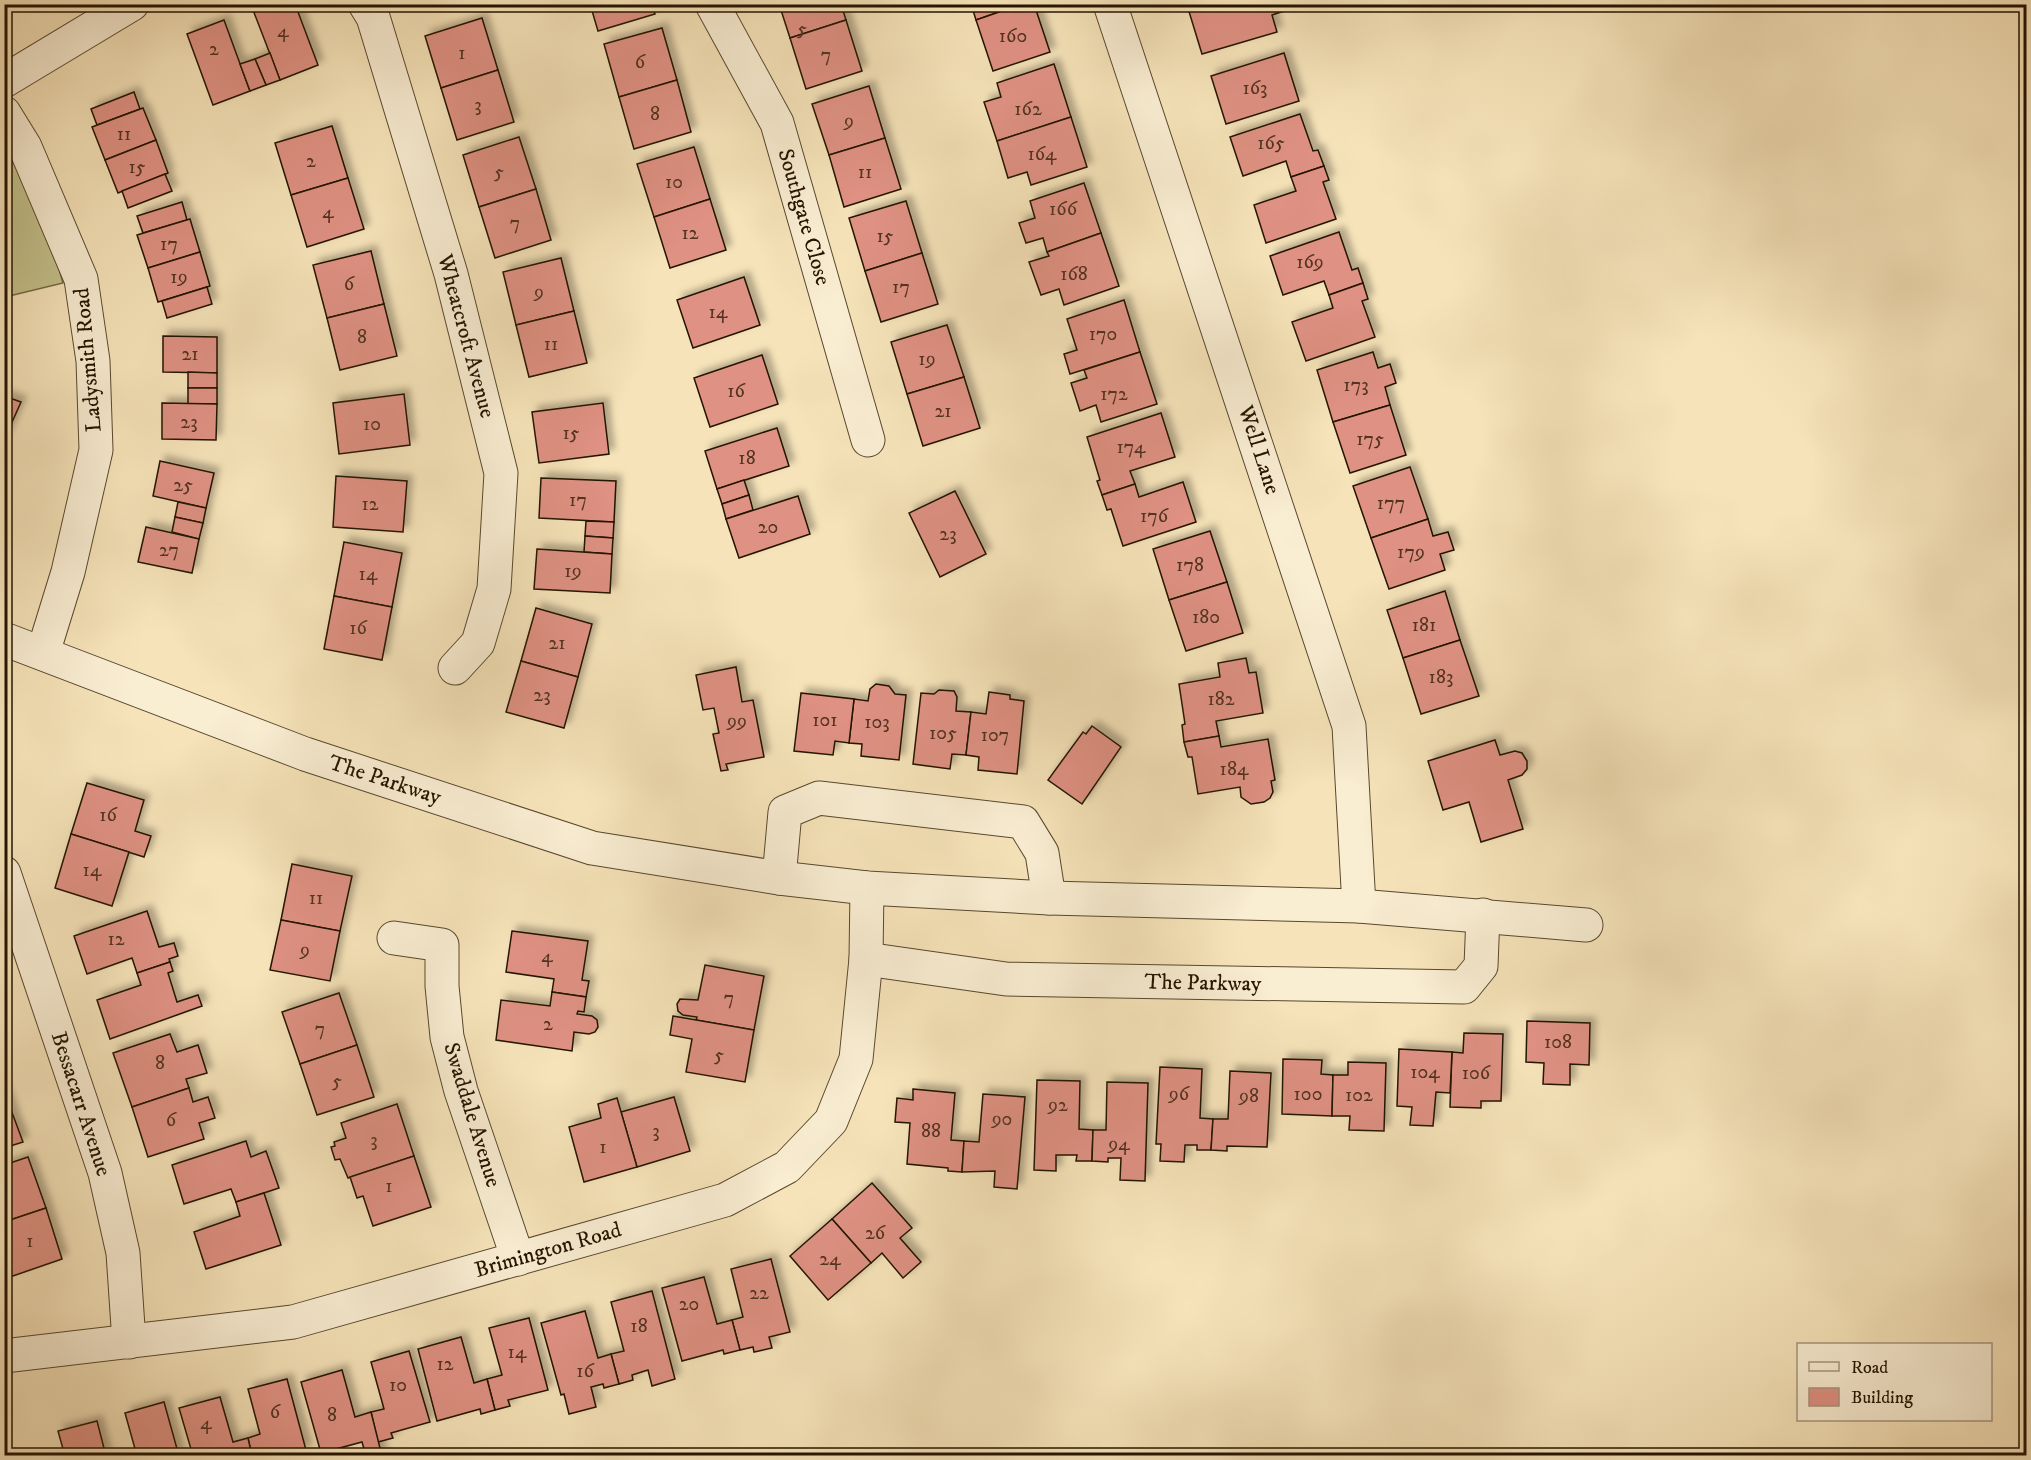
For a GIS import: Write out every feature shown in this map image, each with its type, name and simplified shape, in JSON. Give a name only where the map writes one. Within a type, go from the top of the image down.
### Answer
[{"type":"street","points":[[4,81],[132,4]]},
{"type":"street","name":"Wheatcroft Avenue","points":[[365,4],[373,17],[451,274],[501,473],[494,590],[478,644],[455,668]]},
{"type":"street","name":"Southgate Close","points":[[712,4],[777,123],[868,440]]},
{"type":"street","name":"Well Lane","points":[[1110,4],[1349,726],[1359,906]]},
{"type":"street","name":"Ladysmith Road","points":[[4,113],[25,147],[81,279],[93,362],[96,450],[68,572],[43,653]]},
{"type":"street","name":"The Parkway","points":[[4,639],[305,754],[592,848],[779,878],[867,888],[1049,898],[1359,906],[1586,925]]},
{"type":"street","points":[[779,878],[785,812],[819,798],[1023,822],[1042,853],[1049,898]]},
{"type":"street","name":"Bessacarr Avenue","points":[[4,873],[105,1173],[123,1253],[129,1342]]},
{"type":"street","name":"Brimington Road","points":[[4,1356],[293,1323],[725,1200],[787,1167],[831,1121],[856,1059],[866,959],[867,888]]},
{"type":"street","name":"The Parkway","points":[[866,959],[1006,980],[1464,987],[1481,966],[1483,915]]},
{"type":"street","name":"Swaddale Avenue","points":[[393,938],[442,945],[447,1037],[461,1091],[518,1259]]},
{"type":"shaded area","points":[[4,145],[38,213],[63,283],[5,297]]},
{"type":"building","points":[[267,4],[295,4],[318,65],[280,80],[253,10]]},
{"type":"building","points":[[590,4],[652,4],[655,14],[598,31]]},
{"type":"building","points":[[779,4],[841,4],[846,20],[790,38]]},
{"type":"building","points":[[971,4],[1022,4],[976,20]]},
{"type":"building","points":[[1022,4],[1034,4],[1050,52],[993,71],[976,20]]},
{"type":"building","points":[[1285,4],[1287,10],[1272,15],[1277,32],[1202,54],[1187,5]]},
{"type":"building","points":[[482,18],[498,70],[441,88],[425,36]]},
{"type":"building","points":[[224,20],[250,91],[213,105],[187,34]]},
{"type":"building","points":[[846,20],[862,71],[806,89],[790,38]]},
{"type":"building","points":[[662,28],[677,80],[619,97],[604,44]]},
{"type":"building","points":[[270,53],[280,80],[266,85],[255,59]]},
{"type":"building","points":[[1284,53],[1299,101],[1226,124],[1211,76]]},
{"type":"building","points":[[255,59],[266,85],[250,91],[240,64]]},
{"type":"building","points":[[1054,64],[1071,117],[997,141],[984,102],[1001,97],[997,83]]},
{"type":"building","points":[[498,70],[514,122],[457,140],[441,88]]},
{"type":"building","points":[[677,80],[691,132],[634,149],[619,97]]},
{"type":"building","points":[[869,86],[885,138],[829,155],[812,104]]},
{"type":"building","points":[[134,92],[140,109],[97,125],[91,109]]},
{"type":"building","points":[[143,108],[156,140],[105,160],[92,127]]},
{"type":"building","points":[[1300,114],[1313,151],[1318,150],[1324,166],[1291,177],[1286,161],[1243,176],[1230,137]]},
{"type":"building","points":[[1071,117],[1087,167],[1031,185],[1027,172],[1008,178],[997,141]]},
{"type":"building","points":[[332,126],[348,178],[291,195],[275,143]]},
{"type":"building","points":[[519,137],[536,189],[479,207],[463,155]]},
{"type":"building","points":[[885,138],[901,189],[844,207],[829,155]]},
{"type":"building","points":[[156,140],[168,173],[118,193],[105,160]]},
{"type":"building","points":[[694,147],[710,199],[654,217],[637,164]]},
{"type":"building","points":[[1324,166],[1329,180],[1323,182],[1336,219],[1266,243],[1254,205],[1296,191],[1291,177]]},
{"type":"building","points":[[165,174],[172,191],[128,208],[122,191]]},
{"type":"building","points":[[348,178],[364,229],[307,247],[291,195]]},
{"type":"building","points":[[1084,183],[1101,233],[1047,252],[1043,238],[1026,243],[1019,223],[1035,218],[1030,201]]},
{"type":"building","points":[[536,189],[551,240],[495,258],[479,207]]},
{"type":"building","points":[[710,199],[726,250],[670,268],[654,217]]},
{"type":"building","points":[[906,201],[922,253],[865,271],[849,218]]},
{"type":"building","points":[[182,202],[187,220],[143,233],[137,216]]},
{"type":"building","points":[[190,219],[200,252],[148,268],[137,235]]},
{"type":"building","points":[[1339,232],[1352,270],[1358,268],[1363,283],[1329,295],[1324,281],[1283,295],[1270,256]]},
{"type":"building","points":[[1101,233],[1119,286],[1064,305],[1059,289],[1041,295],[1029,262],[1049,256],[1047,252]]},
{"type":"building","points":[[371,251],[384,304],[327,318],[313,265]]},
{"type":"building","points":[[200,252],[210,286],[158,302],[148,268]]},
{"type":"building","points":[[922,253],[938,304],[881,322],[865,271]]},
{"type":"building","points":[[561,258],[574,311],[516,325],[503,272]]},
{"type":"building","points":[[744,277],[760,325],[693,348],[677,300]]},
{"type":"building","points":[[1363,283],[1368,299],[1362,301],[1375,337],[1306,361],[1292,322],[1333,308],[1329,295]]},
{"type":"building","points":[[207,287],[212,304],[167,318],[162,301]]},
{"type":"building","points":[[1124,300],[1140,352],[1070,374],[1064,354],[1077,350],[1067,319]]},
{"type":"building","points":[[384,304],[397,356],[340,370],[327,318]]},
{"type":"building","points":[[574,311],[587,363],[529,377],[516,325]]},
{"type":"building","points":[[947,325],[964,377],[907,394],[891,342]]},
{"type":"building","points":[[163,336],[217,337],[217,373],[163,372]]},
{"type":"building","points":[[1140,352],[1157,404],[1101,422],[1096,405],[1080,411],[1071,383],[1087,378],[1084,370]]},
{"type":"building","points":[[1373,352],[1378,368],[1390,364],[1396,383],[1385,387],[1390,405],[1333,422],[1317,370]]},
{"type":"building","points":[[762,355],[778,404],[710,427],[694,378]]},
{"type":"building","points":[[188,372],[217,373],[217,388],[188,388]]},
{"type":"building","points":[[964,377],[980,428],[923,446],[907,394]]},
{"type":"building","points":[[188,388],[217,388],[217,404],[188,404]]},
{"type":"building","points":[[404,394],[410,445],[339,454],[333,403]]},
{"type":"building","points":[[4,396],[21,402],[5,438],[4,438]]},
{"type":"building","points":[[162,403],[217,404],[216,440],[162,439]]},
{"type":"building","points":[[603,403],[609,454],[539,463],[532,412]]},
{"type":"building","points":[[1390,405],[1406,455],[1350,473],[1333,422]]},
{"type":"building","points":[[1161,413],[1175,457],[1130,471],[1135,484],[1102,495],[1097,481],[1100,480],[1087,437]]},
{"type":"building","points":[[777,428],[789,466],[717,489],[705,451]]},
{"type":"building","points":[[160,461],[214,473],[206,508],[153,496]]},
{"type":"building","points":[[1410,467],[1428,519],[1371,538],[1353,486]]},
{"type":"building","points":[[336,476],[407,481],[403,532],[333,527]]},
{"type":"building","points":[[541,478],[616,481],[614,522],[539,518]]},
{"type":"building","points":[[744,480],[749,495],[722,504],[717,489]]},
{"type":"building","points":[[1183,482],[1196,522],[1123,546],[1111,509],[1107,510],[1102,495],[1135,484],[1139,497]]},
{"type":"building","points":[[955,491],[986,554],[940,577],[909,513]]},
{"type":"building","points":[[749,495],[753,510],[726,519],[722,504]]},
{"type":"building","points":[[798,496],[810,534],[739,558],[726,519]]},
{"type":"building","points":[[178,502],[206,508],[203,523],[175,517]]},
{"type":"building","points":[[175,517],[203,523],[199,539],[172,532]]},
{"type":"building","points":[[1428,519],[1433,536],[1448,532],[1454,550],[1440,554],[1445,570],[1389,589],[1371,538]]},
{"type":"building","points":[[586,521],[614,522],[613,538],[585,536]]},
{"type":"building","points":[[146,527],[199,539],[192,573],[138,562]]},
{"type":"building","points":[[1210,531],[1227,582],[1169,600],[1153,549]]},
{"type":"building","points":[[585,536],[613,538],[612,554],[584,552]]},
{"type":"building","points":[[344,542],[402,553],[392,607],[334,596]]},
{"type":"building","points":[[537,549],[612,554],[610,593],[534,589]]},
{"type":"building","points":[[1227,582],[1243,633],[1186,651],[1169,600]]},
{"type":"building","points":[[1445,591],[1460,640],[1403,658],[1387,610]]},
{"type":"building","points":[[334,596],[392,607],[382,660],[324,649]]},
{"type":"building","points":[[536,608],[592,624],[578,677],[521,661]]},
{"type":"building","points":[[1460,640],[1479,696],[1421,714],[1403,658]]},
{"type":"building","points":[[1246,658],[1249,673],[1256,672],[1263,713],[1216,721],[1219,736],[1184,742],[1182,725],[1185,724],[1179,684],[1220,677],[1218,663]]},
{"type":"building","points":[[521,661],[578,677],[564,728],[506,712]]},
{"type":"building","points":[[736,667],[742,702],[753,700],[764,757],[726,764],[728,770],[721,771],[713,734],[719,733],[714,708],[703,710],[696,675]]},
{"type":"building","points":[[876,684],[889,686],[895,694],[906,695],[899,760],[861,756],[862,744],[849,743],[854,699],[868,701],[870,689]]},
{"type":"building","points":[[939,690],[954,691],[957,697],[956,711],[971,712],[966,755],[952,754],[950,769],[913,764],[921,693],[934,694]]},
{"type":"building","points":[[989,692],[1010,695],[1010,699],[1024,701],[1017,774],[978,770],[979,757],[966,755],[971,712],[986,714]]},
{"type":"building","points":[[801,693],[854,699],[849,743],[835,741],[833,755],[794,751]]},
{"type":"building","points":[[1092,726],[1121,747],[1082,804],[1048,780],[1083,732],[1086,734]]},
{"type":"building","points":[[1219,736],[1221,747],[1268,739],[1275,780],[1271,781],[1273,792],[1270,798],[1264,802],[1251,804],[1241,797],[1240,787],[1198,794],[1192,757],[1188,757],[1184,742]]},
{"type":"building","points":[[1495,740],[1500,755],[1515,751],[1522,753],[1527,761],[1527,769],[1522,775],[1508,780],[1523,829],[1481,842],[1469,802],[1443,810],[1428,761]]},
{"type":"building","points":[[87,783],[144,800],[135,831],[151,836],[144,857],[71,834]]},
{"type":"building","points":[[71,834],[129,852],[112,906],[55,888]]},
{"type":"building","points":[[292,864],[352,876],[340,931],[281,920]]},
{"type":"building","points":[[147,911],[159,947],[174,943],[178,956],[169,959],[170,962],[137,973],[132,958],[87,974],[74,936]]},
{"type":"building","points":[[281,920],[340,931],[330,981],[270,970]]},
{"type":"building","points":[[512,931],[588,941],[582,980],[589,981],[586,997],[552,992],[554,979],[506,972]]},
{"type":"building","points":[[170,962],[173,971],[168,973],[177,1002],[198,995],[202,1006],[110,1039],[97,1000],[141,985],[137,973]]},
{"type":"building","points":[[705,965],[764,976],[754,1030],[696,1020],[697,1017],[683,1015],[678,1011],[677,1004],[680,999],[698,1000]]},
{"type":"building","points":[[552,992],[586,997],[584,1012],[578,1011],[577,1014],[592,1016],[597,1020],[598,1027],[595,1032],[589,1034],[574,1032],[572,1051],[496,1040],[501,1000],[550,1006]]},
{"type":"building","points":[[339,993],[357,1045],[300,1064],[282,1012]]},
{"type":"building","points":[[673,1016],[754,1030],[745,1082],[686,1072],[692,1039],[670,1035]]},
{"type":"building","points":[[1527,1021],[1590,1023],[1589,1065],[1570,1064],[1570,1085],[1543,1084],[1544,1063],[1526,1062]]},
{"type":"building","points":[[1464,1033],[1503,1034],[1501,1101],[1481,1101],[1481,1108],[1450,1107],[1452,1052],[1463,1053]]},
{"type":"building","points":[[170,1034],[177,1052],[198,1045],[207,1073],[186,1079],[189,1088],[132,1107],[113,1053]]},
{"type":"building","points":[[357,1045],[374,1097],[317,1115],[300,1064]]},
{"type":"building","points":[[1399,1049],[1452,1052],[1450,1093],[1436,1092],[1433,1126],[1410,1125],[1412,1107],[1397,1106]]},
{"type":"building","points":[[1283,1059],[1322,1060],[1321,1074],[1333,1075],[1332,1116],[1282,1114]]},
{"type":"building","points":[[1348,1062],[1386,1063],[1384,1131],[1349,1130],[1350,1116],[1332,1116],[1333,1075],[1348,1075]]},
{"type":"building","points":[[1160,1067],[1202,1069],[1200,1118],[1213,1119],[1211,1150],[1197,1150],[1197,1145],[1185,1145],[1184,1162],[1160,1161],[1161,1144],[1156,1144]]},
{"type":"building","points":[[1230,1071],[1271,1073],[1267,1147],[1227,1146],[1227,1151],[1211,1150],[1213,1119],[1228,1119]]},
{"type":"building","points":[[1037,1080],[1080,1081],[1079,1129],[1093,1130],[1092,1161],[1076,1161],[1077,1155],[1056,1155],[1056,1171],[1034,1170]]},
{"type":"building","points":[[1107,1082],[1148,1083],[1145,1181],[1120,1180],[1121,1158],[1108,1158],[1108,1162],[1092,1161],[1093,1130],[1106,1130]]},
{"type":"building","points":[[189,1088],[193,1102],[208,1097],[215,1118],[199,1123],[204,1139],[148,1157],[132,1107]]},
{"type":"building","points":[[913,1089],[955,1093],[951,1140],[964,1141],[962,1172],[948,1171],[948,1168],[907,1164],[910,1123],[895,1122],[897,1098],[913,1100]]},
{"type":"building","points":[[4,1091],[23,1142],[4,1148]]},
{"type":"building","points":[[983,1094],[1025,1097],[1017,1189],[994,1187],[995,1171],[962,1172],[964,1141],[979,1142]]},
{"type":"building","points":[[674,1097],[690,1151],[637,1167],[621,1112]]},
{"type":"building","points":[[617,1098],[637,1167],[584,1182],[569,1127],[601,1118],[598,1104]]},
{"type":"building","points":[[397,1104],[414,1156],[348,1178],[340,1159],[335,1160],[331,1147],[335,1146],[334,1142],[346,1138],[341,1123]]},
{"type":"building","points":[[246,1141],[251,1157],[266,1151],[279,1188],[236,1202],[231,1189],[184,1204],[172,1165]]},
{"type":"building","points":[[414,1156],[431,1207],[373,1226],[363,1196],[357,1198],[350,1177]]},
{"type":"building","points":[[28,1157],[46,1208],[4,1222],[4,1165]]},
{"type":"building","points":[[872,1183],[912,1228],[900,1238],[921,1262],[903,1278],[882,1253],[871,1263],[832,1219]]},
{"type":"building","points":[[264,1193],[281,1245],[206,1269],[194,1232],[240,1216],[236,1202]]},
{"type":"building","points":[[46,1208],[62,1259],[7,1278],[4,1270],[4,1222]]},
{"type":"building","points":[[832,1219],[871,1263],[828,1300],[790,1256]]},
{"type":"building","points":[[771,1259],[790,1332],[769,1337],[772,1348],[754,1352],[753,1347],[740,1350],[732,1320],[743,1317],[731,1269]]},
{"type":"building","points":[[704,1277],[717,1324],[732,1320],[740,1350],[724,1354],[723,1350],[682,1361],[662,1288]]},
{"type":"building","points":[[652,1291],[675,1379],[652,1386],[648,1370],[632,1375],[633,1380],[619,1384],[611,1354],[624,1351],[611,1302]]},
{"type":"building","points":[[585,1311],[598,1358],[611,1354],[619,1384],[604,1388],[603,1384],[591,1387],[596,1407],[569,1414],[564,1394],[561,1395],[541,1323]]},
{"type":"building","points":[[529,1318],[548,1390],[508,1400],[510,1406],[495,1410],[487,1379],[502,1375],[489,1328]]},
{"type":"building","points":[[461,1337],[474,1383],[487,1379],[495,1410],[481,1414],[480,1409],[437,1421],[418,1349]]},
{"type":"building","points":[[409,1351],[430,1422],[391,1433],[393,1438],[378,1442],[371,1412],[384,1409],[371,1362]]},
{"type":"building","points":[[342,1370],[355,1417],[371,1412],[382,1456],[366,1456],[362,1442],[321,1453],[301,1382]]},
{"type":"building","points":[[287,1379],[306,1450],[286,1456],[252,1456],[248,1438],[260,1434],[248,1389]]},
{"type":"building","points":[[220,1397],[233,1442],[248,1438],[252,1456],[193,1456],[179,1408]]},
{"type":"building","points":[[164,1402],[179,1456],[137,1456],[125,1413]]},
{"type":"building","points":[[97,1421],[106,1456],[65,1456],[58,1431]]}]
